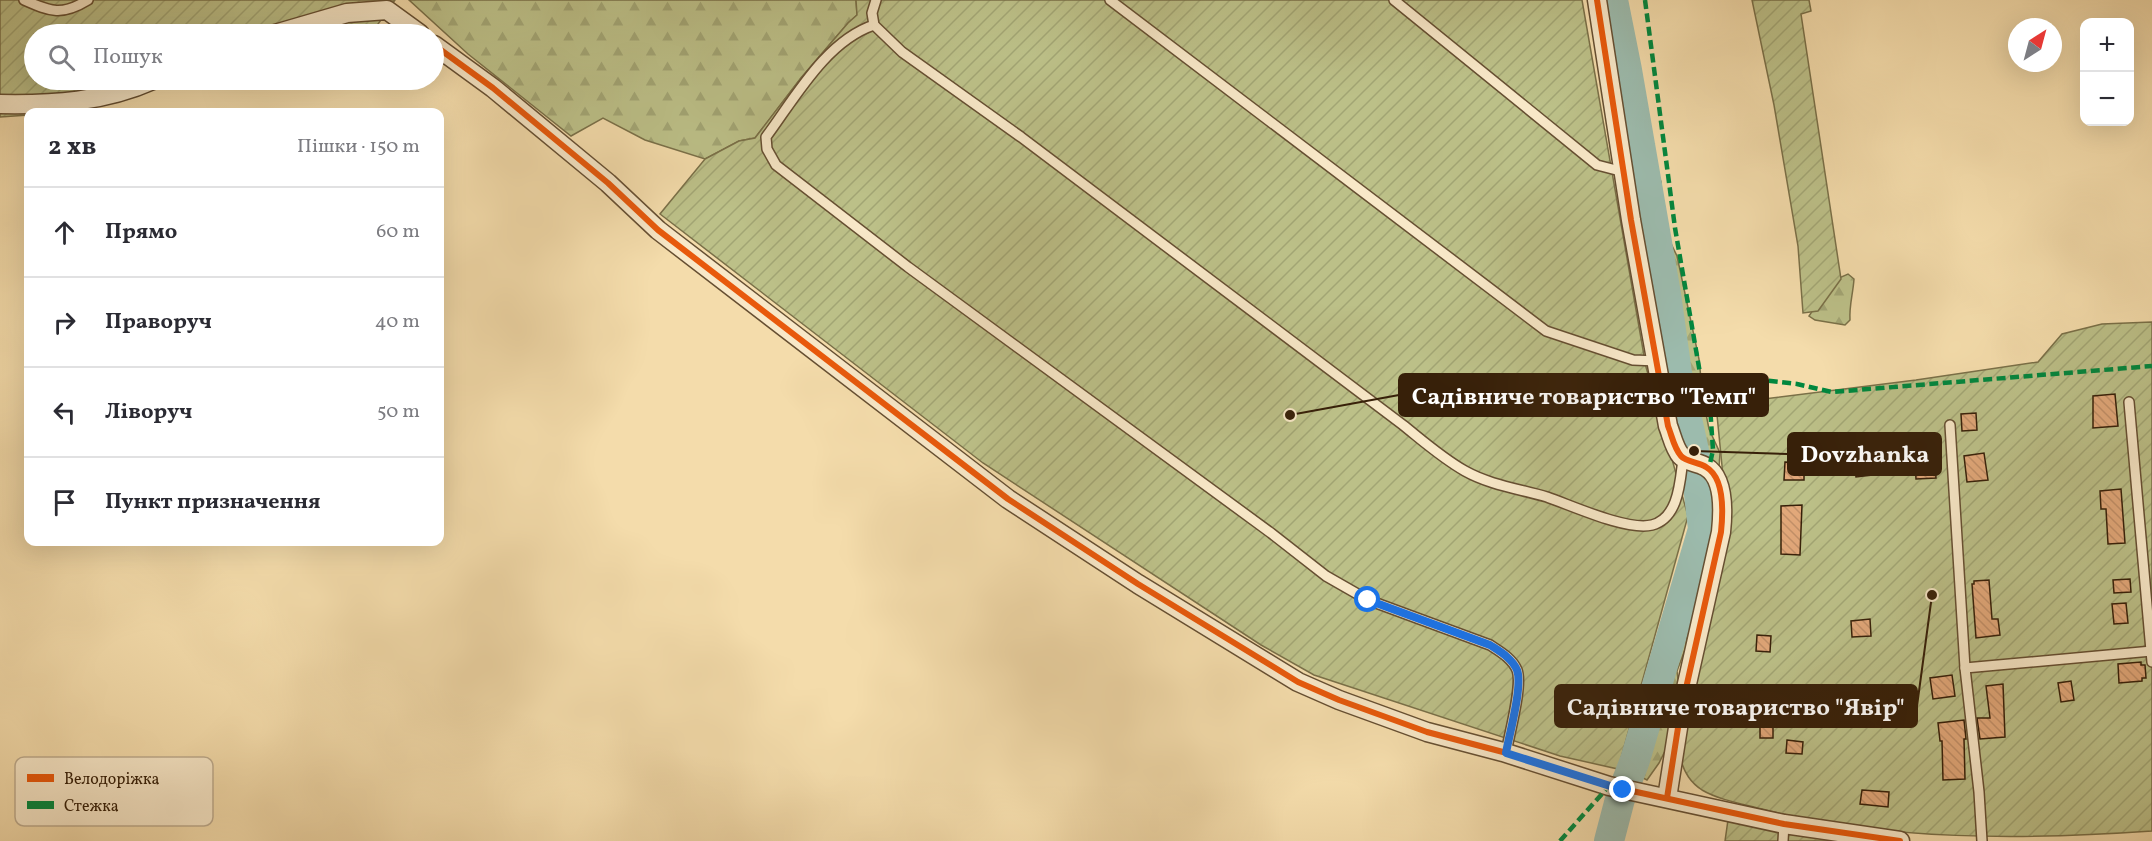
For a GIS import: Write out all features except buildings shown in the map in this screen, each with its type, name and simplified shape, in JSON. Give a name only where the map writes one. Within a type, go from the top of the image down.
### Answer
[{"type":"street","points":[[1597,0],[1668,426],[1676,450],[1691,461],[1708,468],[1717,481],[1723,508],[1721,532],[1680,716],[1667,798]]},
{"type":"street","points":[[309,24],[387,5],[409,24]]},
{"type":"street","points":[[444,52],[493,87],[608,183],[658,230],[949,455],[1033,516],[1138,584],[1298,682],[1427,732],[1506,753],[1609,786],[1667,798],[1783,832],[1900,841]]},
{"type":"street","points":[[0,104],[40,105],[108,96],[125,90]]},
{"type":"lane","points":[[24,0],[49,11],[68,11],[88,0]]},
{"type":"lane","points":[[876,0],[872,13],[874,25],[902,52],[1021,138],[1403,425],[1434,451],[1466,471],[1486,480],[1635,526],[1654,525],[1670,513],[1691,461]]},
{"type":"lane","points":[[1110,0],[1546,331],[1633,360],[1657,361]]},
{"type":"lane","points":[[1394,0],[1597,165],[1624,172]]},
{"type":"lane","points":[[874,25],[851,34],[838,45],[766,137],[767,148],[776,165],[908,267],[1271,533],[1326,576],[1368,600],[1490,645],[1505,655],[1517,670],[1518,688],[1506,753]]},
{"type":"lane","points":[[2129,402],[2152,662]]},
{"type":"lane","points":[[1950,425],[1965,668],[1979,792],[1982,841]]},
{"type":"lane","points":[[1965,668],[2151,651]]},
{"type":"green space","points":[[0,0],[395,0],[378,24],[24,24],[24,90],[150,90],[108,103],[64,108],[24,108],[24,115],[0,117]]},
{"type":"green space","points":[[409,0],[856,0],[857,15],[801,78],[755,138],[739,141],[705,159],[645,140],[603,118],[571,136],[468,54],[444,32],[444,24],[435,24]]},
{"type":"green space","points":[[856,0],[1582,0],[1646,367],[1688,516],[1618,769],[1560,756],[1314,675],[1261,645],[983,463],[660,214],[705,159],[739,141],[755,138],[801,78],[857,15]]},
{"type":"green space","points":[[1752,0],[1809,0],[1811,11],[1801,14],[1841,279],[1818,311],[1803,313],[1798,246],[1774,105]]},
{"type":"green space","points":[[1618,26],[1627,29],[1631,44],[1634,75],[1650,141],[1654,144],[1649,147],[1650,152],[1661,182],[1664,229],[1677,256],[1699,359],[1701,379],[1699,379],[1709,429],[1720,453],[1714,542],[1697,562],[1701,587],[1697,608],[1688,621],[1686,647],[1677,671],[1679,687],[1669,743],[1647,780],[1625,769],[1626,756],[1635,738],[1658,658],[1659,633],[1676,576],[1697,523],[1686,484],[1692,461],[1665,374],[1666,340],[1657,316],[1637,181],[1621,129],[1610,32]]},
{"type":"green space","points":[[1848,274],[1854,279],[1850,320],[1845,325],[1815,320],[1809,316],[1832,281]]},
{"type":"green space","points":[[2152,322],[2152,831],[2005,836],[1906,832],[1857,827],[1809,820],[1731,801],[1702,790],[1694,784],[1681,761],[1726,506],[1716,405],[2038,362],[2062,334],[2102,324]]},
{"type":"green space","points":[[1728,820],[1845,841],[1725,841]]},
{"type":"waterway","points":[[1609,841],[1703,529],[1694,451],[1677,373],[1666,294],[1613,0]]},
{"type":"marked path","points":[[1645,0],[1675,228],[1701,379],[1710,406],[1713,450],[1709,468]]},
{"type":"marked path","points":[[1706,395],[1725,381],[1752,379],[1797,384],[1832,392],[2152,366]]},
{"type":"marked path","points":[[1560,841],[1609,786]]},
{"type":"cycle path","points":[[1597,0],[1631,220],[1668,426],[1681,456],[1686,460],[1703,465],[1712,472],[1717,479],[1721,496],[1721,532],[1680,715],[1667,798]]},
{"type":"cycle path","points":[[444,52],[493,88],[608,183],[658,230],[1008,499],[1138,584],[1298,682],[1339,700],[1427,732],[1503,752],[1609,786],[1784,824],[1900,841]]},
{"type":"place","name":"Садівниче товариство \"Темп\"","points":[[1290,415]]},
{"type":"place","name":"Dovzhanka","points":[[1694,451]]},
{"type":"place","name":"Садівниче товариство \"Явір\"","points":[[1932,595]]},
{"type":"route","points":[[1368,600],[1490,645],[1505,655],[1517,670],[1518,688],[1506,753],[1623,790]]}]
